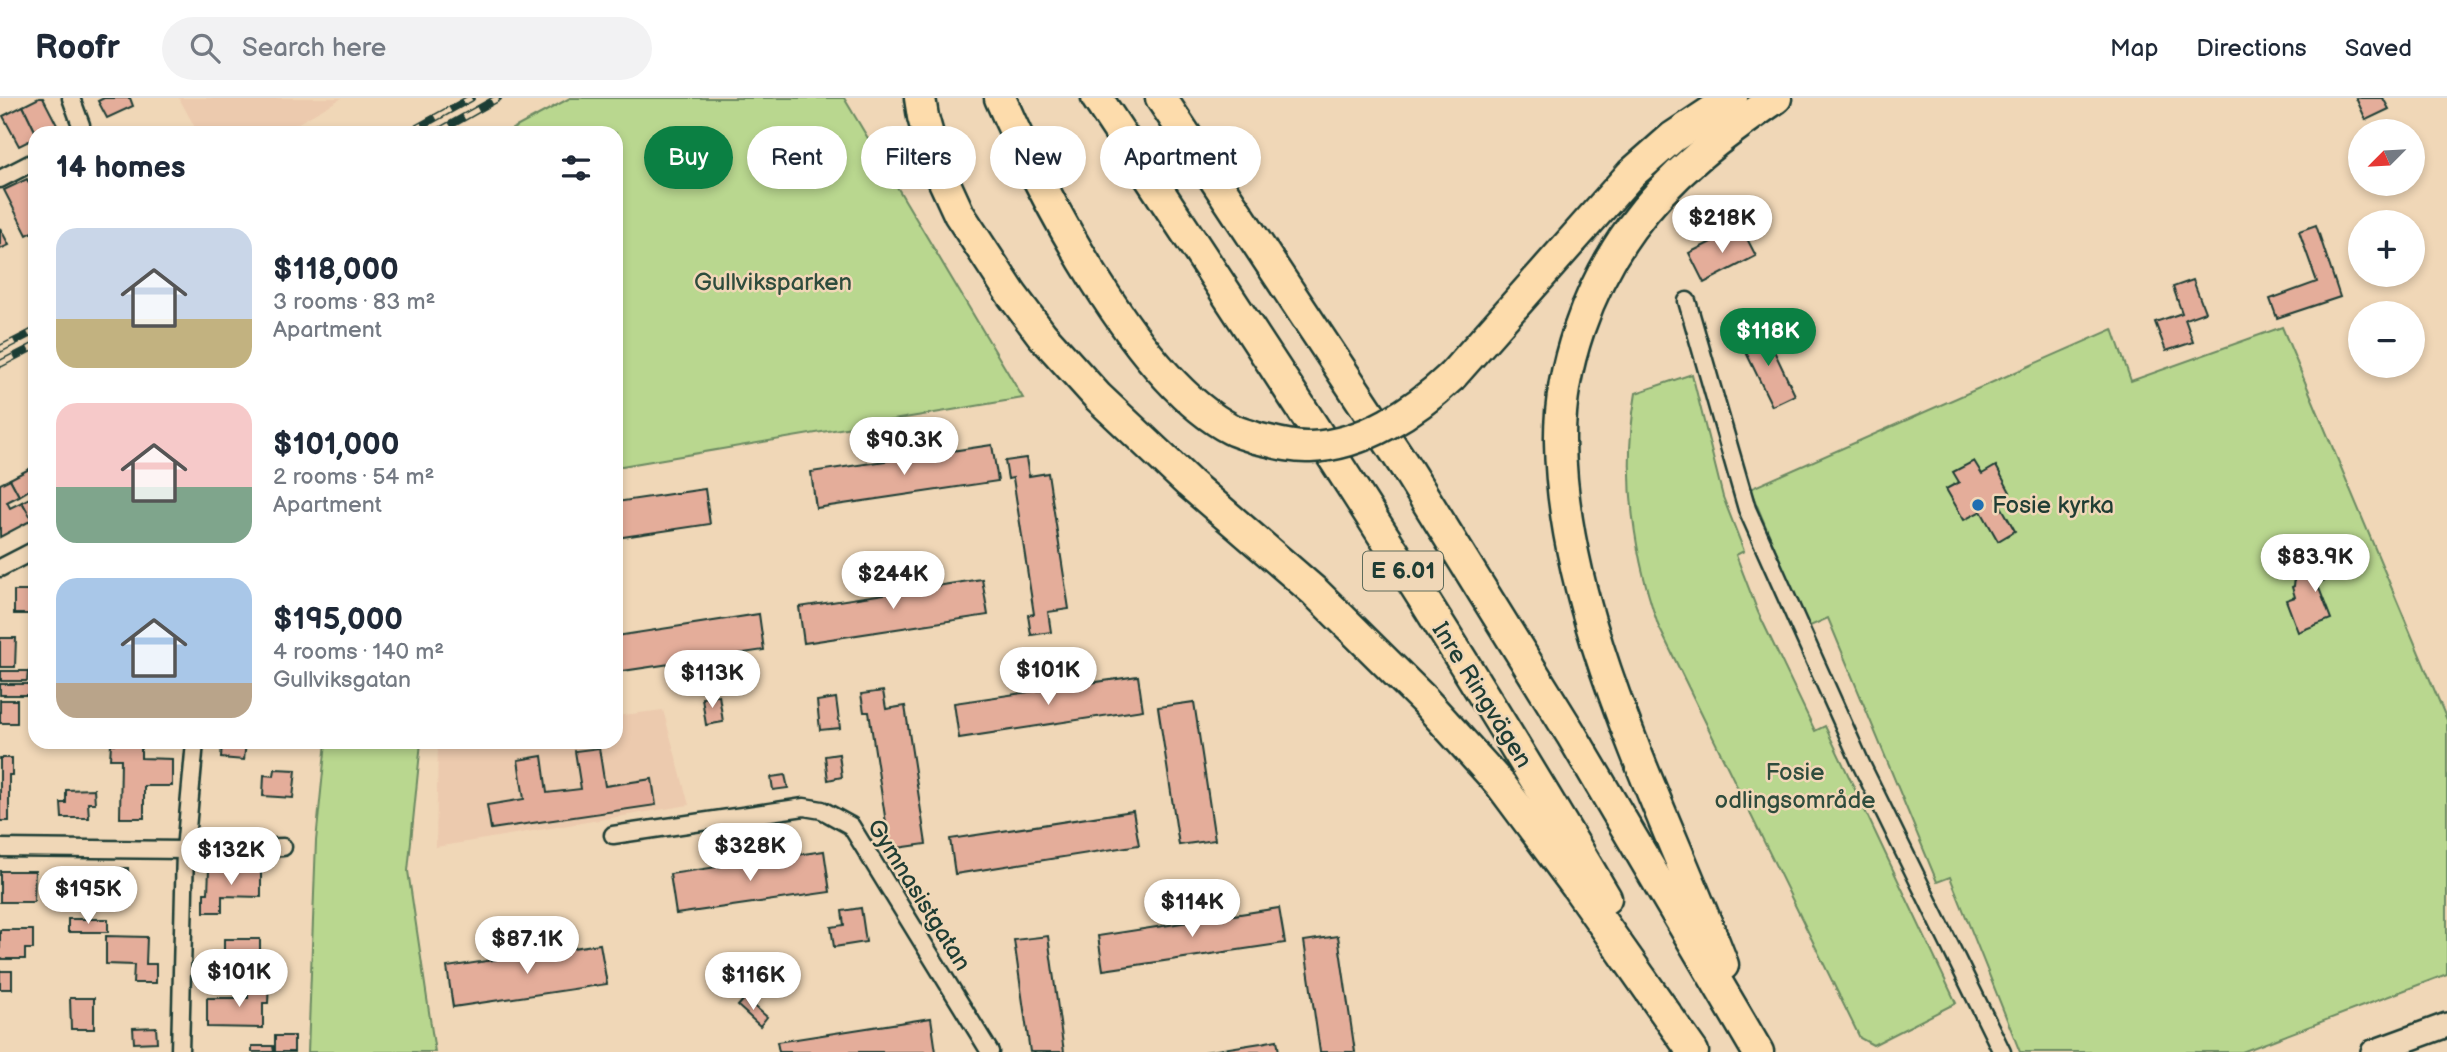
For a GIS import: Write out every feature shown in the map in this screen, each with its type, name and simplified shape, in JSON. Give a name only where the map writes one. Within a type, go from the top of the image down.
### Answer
[{"type":"highway","points":[[920,98],[936,164],[959,214],[997,274],[1042,335],[1098,397],[1189,483],[1315,592],[1380,654],[1432,709],[1501,785],[1695,1052]]},
{"type":"highway","points":[[1000,98],[1061,221],[1091,272],[1141,345],[1171,380],[1231,429],[1256,438],[1308,447],[1375,430],[1430,397],[1452,376],[1631,174],[1673,137],[1732,98]]},
{"type":"highway","name":"Inre Ringvägen","points":[[1097,98],[1351,488],[1533,775],[1695,1052]]},
{"type":"highway","name":"E 6.01","points":[[1161,98],[1415,482],[1571,734],[1755,1046]]},
{"type":"highway","points":[[1755,1046],[1693,886],[1634,747],[1599,645],[1575,564],[1563,496],[1560,438],[1567,371],[1578,332],[1591,298],[1631,228],[1660,193],[1702,152],[1776,98]]},
{"type":"street","points":[[71,98],[81,126]]},
{"type":"street","points":[[0,179],[28,165]]},
{"type":"street","points":[[1687,301],[1747,509],[1861,764],[2002,1052]]},
{"type":"street","points":[[0,568],[28,554]]},
{"type":"street","points":[[180,1052],[186,850],[194,749]]},
{"type":"street","name":"Gymnasistgatan","points":[[613,835],[804,807],[821,810],[851,826],[990,1052]]},
{"type":"street","points":[[0,848],[186,850],[283,847]]},
{"type":"street","points":[[2373,1052],[2447,1025]]},
{"type":"shaded area","points":[[179,98],[342,98],[293,126],[194,126]]},
{"type":"shaded area","points":[[663,710],[689,805],[436,847],[438,749],[623,749],[623,715]]},
{"type":"green space","name":"Gullviksparken","points":[[570,98],[844,98],[861,126],[861,189],[898,189],[1023,398],[623,466],[623,126],[518,126]]},
{"type":"green space","points":[[2282,327],[2447,720],[2447,974],[2242,1052],[2020,1052],[1950,877],[1937,882],[1828,618],[1808,627],[1750,489],[2113,329],[2131,381]]},
{"type":"green space","name":"Fosie odlingsområde","points":[[1692,374],[1723,497],[1744,551],[1736,555],[1758,612],[1815,731],[1825,726],[1956,1003],[1873,1045],[1860,1038],[1658,625],[1649,596],[1636,539],[1630,481],[1636,393]]},
{"type":"green space","points":[[325,749],[420,749],[408,871],[435,1052],[308,1052],[316,841]]},
{"type":"building","points":[[43,98],[57,126],[33,126],[23,106]]},
{"type":"building","points":[[104,98],[130,98],[133,106],[107,118],[98,101]]},
{"type":"building","points":[[2356,98],[2383,98],[2389,109],[2366,119]]},
{"type":"building","points":[[23,106],[33,126],[28,126],[28,142],[19,146],[3,116]]},
{"type":"building","points":[[27,179],[28,234],[27,235],[4,190]]},
{"type":"building","points":[[2316,225],[2340,297],[2277,318],[2270,299],[2317,282],[2299,231]]},
{"type":"building","points":[[1741,227],[1756,256],[1704,283],[1689,253]]},
{"type":"building","points":[[0,228],[9,245],[0,249]]},
{"type":"building","points":[[2193,280],[2205,312],[2185,319],[2193,342],[2166,351],[2155,322],[2182,313],[2173,287]]},
{"type":"building","points":[[1764,330],[1795,395],[1772,406],[1741,342]]},
{"type":"building","points":[[992,445],[998,481],[816,508],[811,472]]},
{"type":"building","points":[[1026,458],[1029,476],[1048,473],[1069,609],[1048,612],[1051,632],[1031,635],[1028,615],[1034,614],[1013,478],[1008,479],[1005,461]]},
{"type":"building","name":"Fosie kyrka","points":[[1974,461],[1982,474],[1996,466],[2010,492],[1997,499],[2015,531],[1998,541],[1981,511],[1964,520],[1946,489],[1959,482],[1953,472]]},
{"type":"building","points":[[28,470],[28,491],[19,496],[10,479]]},
{"type":"building","points":[[10,479],[19,496],[7,502],[10,508],[22,502],[28,513],[28,522],[0,537],[0,484]]},
{"type":"building","points":[[705,489],[710,524],[623,537],[623,501]]},
{"type":"building","points":[[28,499],[28,513],[22,502]]},
{"type":"building","points":[[2353,555],[2358,568],[2317,583],[2331,619],[2298,632],[2286,600],[2295,597],[2292,587],[2295,577]]},
{"type":"building","points":[[982,579],[988,615],[804,643],[799,607]]},
{"type":"building","points":[[14,591],[28,591],[28,614],[14,614]]},
{"type":"building","points":[[759,614],[764,650],[623,671],[623,635]]},
{"type":"building","points":[[0,638],[16,638],[15,667],[0,667]]},
{"type":"building","points":[[1,671],[28,671],[27,681],[1,681]]},
{"type":"building","points":[[1138,676],[1143,710],[959,738],[954,703]]},
{"type":"building","points":[[0,684],[28,684],[28,695],[0,695]]},
{"type":"building","points":[[883,691],[886,709],[905,706],[926,844],[890,849],[869,712],[864,712],[861,694]]},
{"type":"building","points":[[719,695],[723,722],[706,725],[702,698]]},
{"type":"building","points":[[836,698],[840,728],[820,730],[817,701]]},
{"type":"building","points":[[0,700],[17,700],[17,723],[0,723]]},
{"type":"building","points":[[1194,702],[1215,840],[1179,845],[1158,707]]},
{"type":"building","points":[[111,749],[141,749],[141,758],[172,759],[172,786],[144,786],[144,818],[120,818],[121,759],[110,759]]},
{"type":"building","points":[[222,749],[245,749],[244,760],[221,758]]},
{"type":"building","points":[[599,749],[605,786],[652,779],[656,805],[491,829],[487,805],[524,799],[518,760],[542,756],[547,793],[581,789],[575,751]]},
{"type":"building","points":[[839,754],[842,777],[828,780],[825,756]]},
{"type":"building","points":[[0,758],[12,758],[12,775],[9,775],[9,821],[0,821]]},
{"type":"building","points":[[275,769],[296,770],[293,798],[263,796],[264,775],[274,776]]},
{"type":"building","points":[[785,775],[788,788],[773,790],[771,777]]},
{"type":"building","points":[[94,789],[95,803],[88,803],[89,818],[62,818],[61,803],[66,803],[66,790]]},
{"type":"building","points":[[1133,811],[1139,845],[955,874],[950,839]]},
{"type":"building","points":[[824,851],[830,892],[676,914],[670,874]]},
{"type":"building","points":[[128,868],[129,895],[106,895],[106,905],[84,905],[83,869]]},
{"type":"building","points":[[209,869],[261,870],[261,897],[222,896],[222,912],[204,912],[204,893],[208,893]]},
{"type":"building","points":[[0,871],[35,871],[34,902],[0,902]]},
{"type":"building","points":[[861,908],[866,942],[834,947],[831,927],[844,925],[842,911]]},
{"type":"building","points":[[1279,908],[1285,943],[1103,970],[1098,936]]},
{"type":"building","points":[[68,919],[108,919],[108,932],[68,932]]},
{"type":"building","points":[[0,930],[33,930],[33,949],[25,949],[25,959],[0,959]]},
{"type":"building","points":[[106,936],[147,937],[146,964],[156,964],[156,983],[133,983],[134,965],[106,964]]},
{"type":"building","points":[[1048,936],[1064,1052],[1030,1052],[1014,940]]},
{"type":"building","points":[[1338,936],[1355,1052],[1320,1052],[1304,941]]},
{"type":"building","points":[[224,939],[260,939],[260,966],[224,965]]},
{"type":"building","points":[[600,944],[607,984],[453,1007],[447,967]]},
{"type":"building","points":[[209,969],[231,969],[231,982],[209,982]]},
{"type":"building","points":[[0,971],[12,971],[12,989],[0,989]]},
{"type":"building","points":[[248,982],[269,983],[268,1003],[263,1003],[263,1028],[207,1027],[207,998],[248,998]]},
{"type":"building","points":[[70,998],[94,998],[94,1029],[71,1029]]},
{"type":"building","points":[[745,998],[767,1017],[760,1026],[738,1006]]},
{"type":"building","points":[[931,1018],[936,1052],[779,1052],[777,1042]]},
{"type":"building","points":[[156,1027],[157,1042],[134,1043],[133,1028]]},
{"type":"building","points":[[275,1036],[294,1036],[294,1052],[275,1052]]},
{"type":"building","points":[[1277,1040],[1279,1052],[1204,1052],[1261,1043]]},
{"type":"building","points":[[252,1046],[273,1046],[274,1052],[252,1052]]},
{"type":"railway","points":[[421,126],[471,98]]},
{"type":"railway","points":[[448,126],[498,98]]},
{"type":"railway","points":[[0,349],[28,335]]},
{"type":"railway","points":[[0,364],[28,350]]},
{"type":"place","name":"Fosie kyrka","points":[[1978,505]]}]
